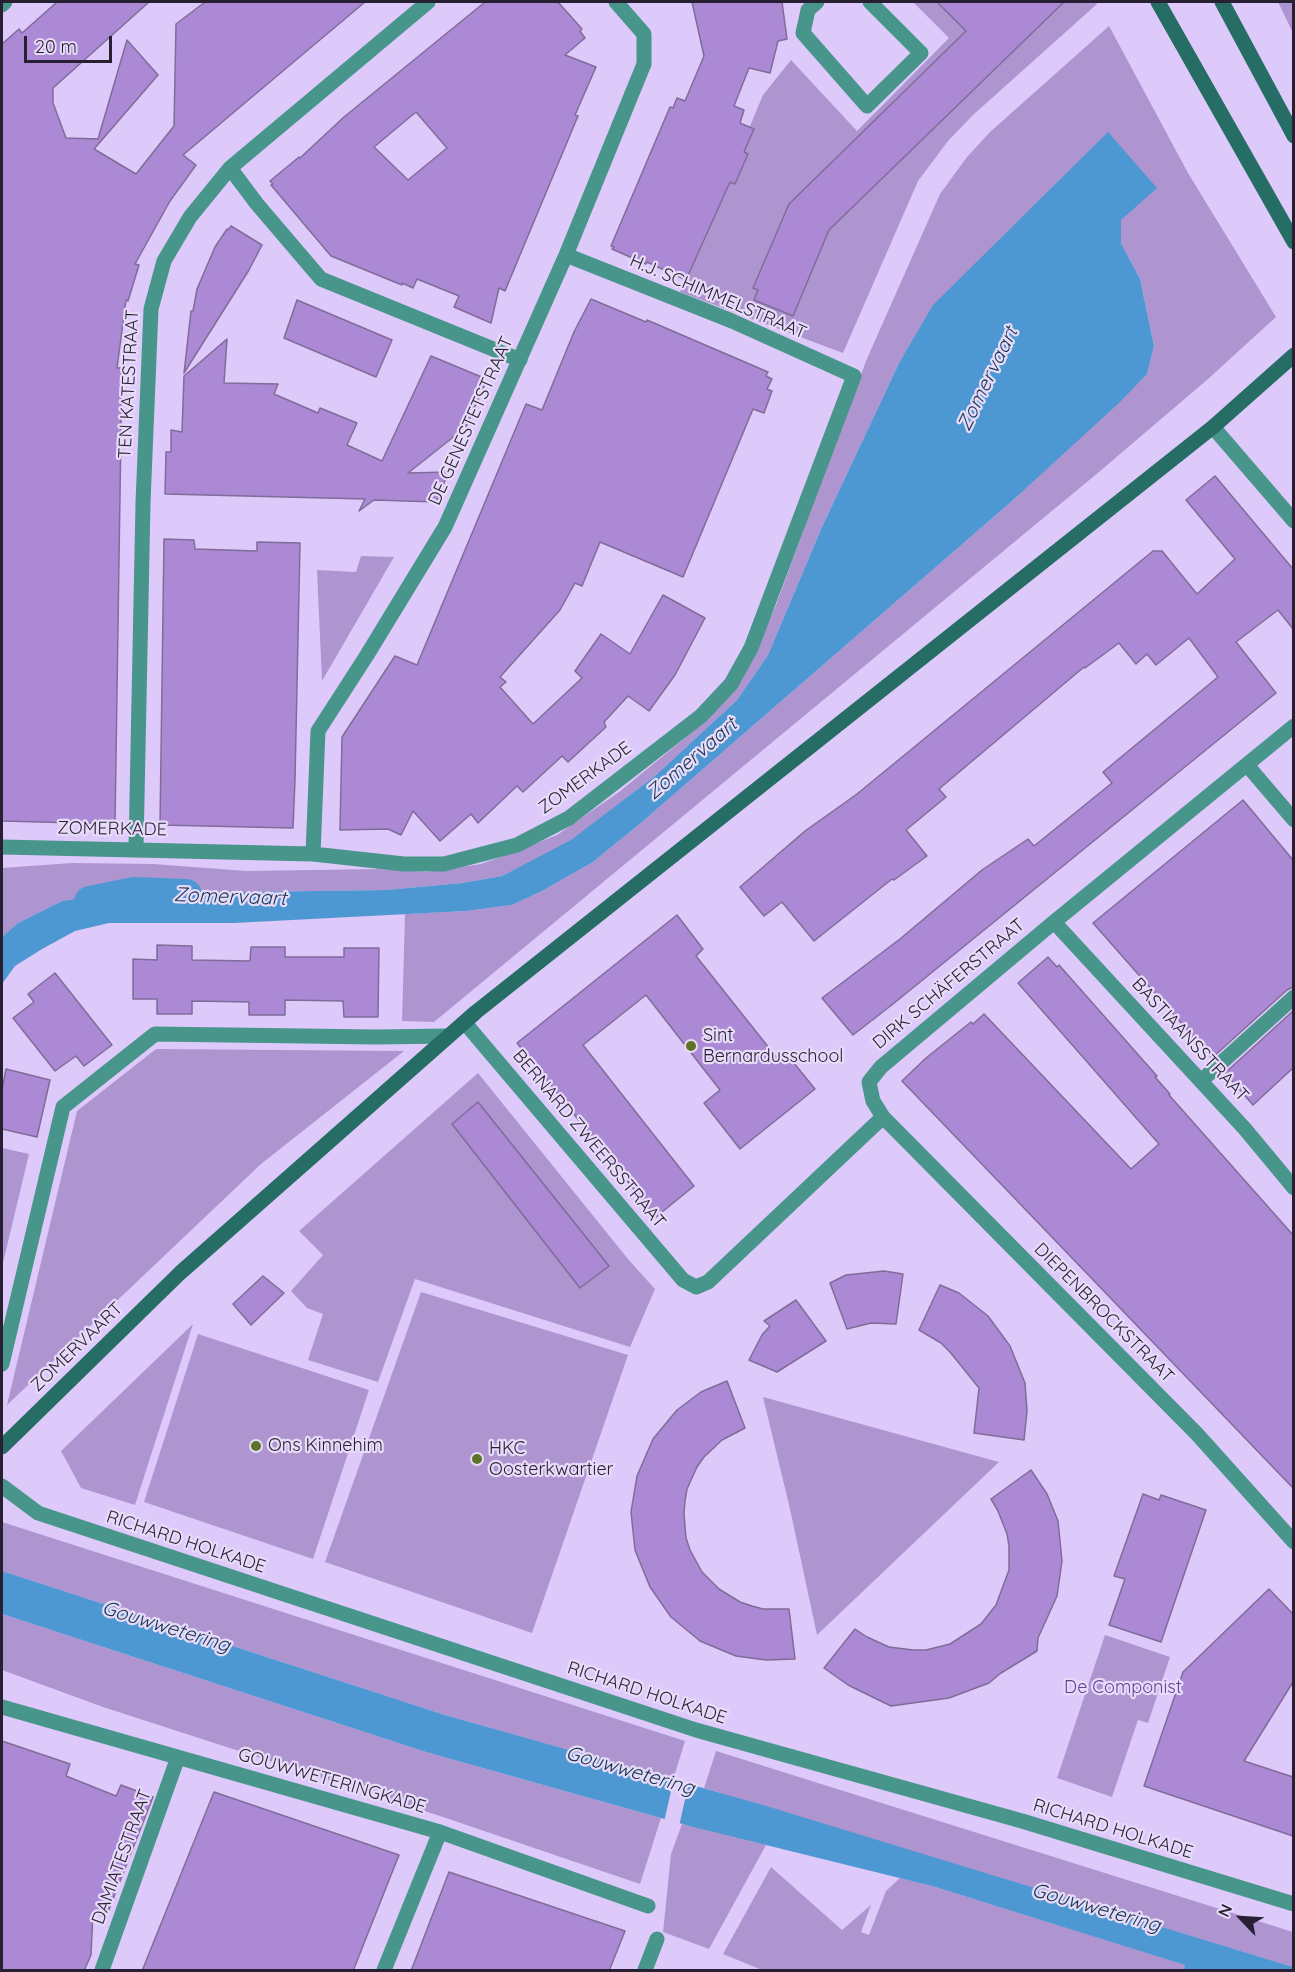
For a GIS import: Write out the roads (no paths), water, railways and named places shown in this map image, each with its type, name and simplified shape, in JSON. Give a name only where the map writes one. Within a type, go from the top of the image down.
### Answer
[{"type":"street","points":[[2,5],[5,2]]},
{"type":"street","name":"TEN KATESTRAAT","points":[[136,848],[143,503],[151,309],[164,261],[190,217],[230,168],[428,2]]},
{"type":"street","name":"DE GENESTETSTRAAT","points":[[313,854],[318,731],[445,527],[566,255],[644,64],[644,34],[616,2]]},
{"type":"street","points":[[817,2],[808,10],[803,33],[867,106],[921,53],[870,2]]},
{"type":"street","points":[[1158,2],[1293,242]]},
{"type":"street","points":[[1222,2],[1293,136]]},
{"type":"street","points":[[230,168],[257,204],[321,279],[520,360]]},
{"type":"street","name":"H.J. SCHIMMELSTRAAT","points":[[566,255],[732,321],[854,376]]},
{"type":"street","name":"ZOMERVAART","points":[[2,1447],[180,1274],[448,1036],[1213,427],[1293,355]]},
{"type":"street","name":"ZOMERKADE","points":[[2,847],[136,848],[313,854],[404,864],[444,864],[517,845],[569,818],[701,716],[730,684],[751,648],[854,376]]},
{"type":"street","points":[[1213,427],[1293,521]]},
{"type":"street","name":"DIRK SCHÄFERSTRAAT","points":[[883,1117],[873,1101],[869,1082],[881,1067],[1293,726]]},
{"type":"street","points":[[1247,765],[1293,820]]},
{"type":"street","name":"BASTIAANSSTRAAT","points":[[1054,922],[1245,1129],[1293,1188]]},
{"type":"street","points":[[1201,1081],[1293,998]]},
{"type":"street","name":"BERNARD ZWEERSSTRAAT","points":[[465,1023],[683,1280],[696,1287],[708,1282],[883,1117]]},
{"type":"street","points":[[2,1365],[63,1107],[155,1034],[448,1036]]},
{"type":"street","name":"DIEPENBROCKSTRAAT","points":[[883,1117],[1197,1434],[1292,1538]]},
{"type":"street","name":"RICHARD HOLKADE","points":[[2,1486],[38,1513],[696,1730],[1022,1821],[1293,1904]]},
{"type":"street","name":"GOUWWETERINGKADE","points":[[2,1707],[440,1832],[648,1906]]},
{"type":"street","name":"DAMIATESTRAAT","points":[[102,1971],[178,1756]]},
{"type":"street","points":[[384,1971],[440,1832]]},
{"type":"street","points":[[645,1971],[657,1939]]},
{"type":"water","points":[[1108,132],[1157,188],[1121,220],[1121,243],[1140,279],[1154,346],[1147,374],[1120,402],[1012,501],[593,862],[512,905],[466,911],[234,923],[109,923],[75,931],[42,949],[15,966],[2,984],[2,937],[18,923],[62,901],[105,894],[386,890],[462,883],[502,876],[571,840],[655,776],[737,700],[768,655],[822,527],[900,361],[933,305]]},
{"type":"water","name":"Gouwwetering","points":[[2,1571],[445,1715],[763,1805],[1293,1967],[1293,1970],[1184,1970],[1185,1965],[932,1886],[693,1827],[426,1752],[2,1614]]},
{"type":"waterway","name":"Zomervaart","points":[[90,902],[134,893],[186,895]]},
{"type":"place","name":"Sint Bernardusschool","points":[[691,1046]]},
{"type":"place","name":"Ons Kinnehim","points":[[256,1446]]},
{"type":"place","name":"HKC Oosterkwartier","points":[[477,1459]]},
{"type":"park label","name":"De Componist","points":[[1123,1688]]}]
